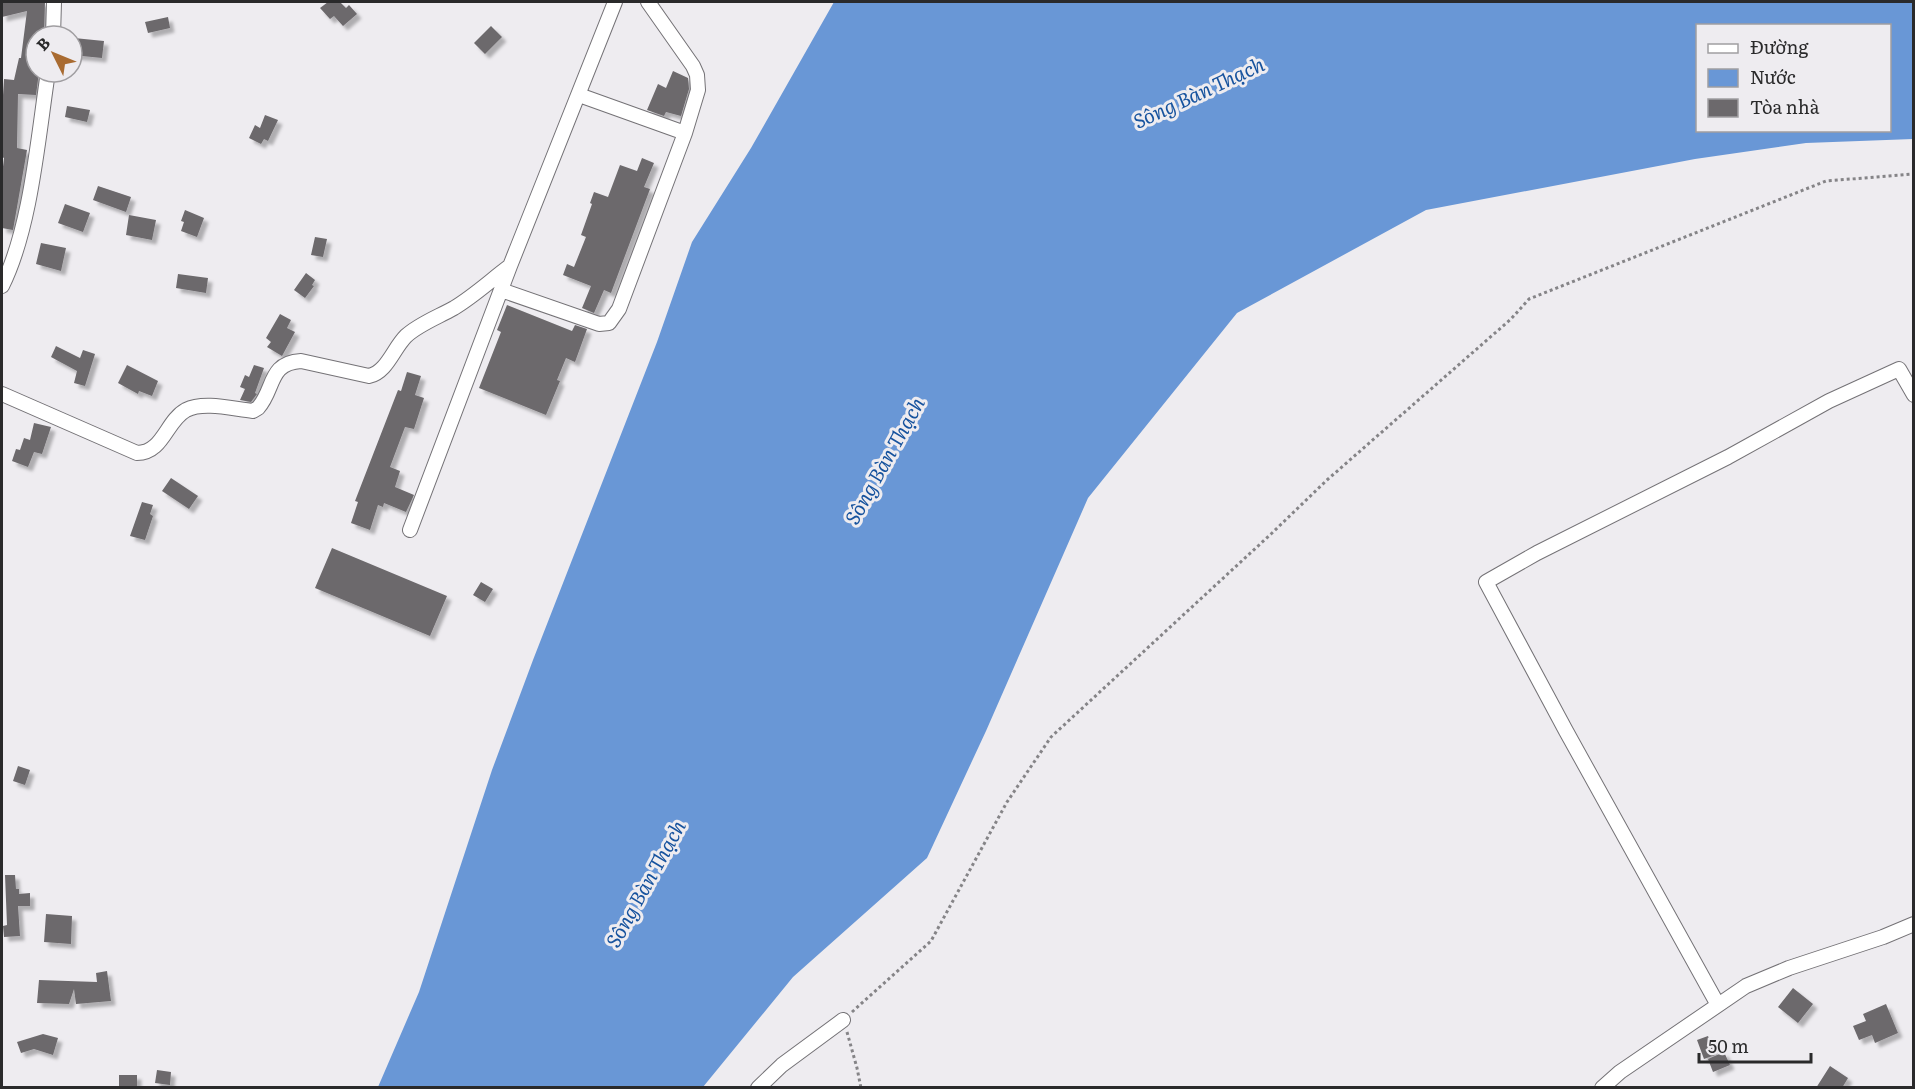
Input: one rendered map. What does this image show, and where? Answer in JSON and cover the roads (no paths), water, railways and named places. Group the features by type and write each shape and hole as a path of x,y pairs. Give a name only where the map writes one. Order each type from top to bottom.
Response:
{"street":[{"path":"53,24 54,2"},
{"path":"410,530 510,266 615,2"},
{"path":"501,290 599,324 609,323 620,309 685,133 698,90 697,75 648,2"},
{"path":"2,286 21,228 46,84"},
{"path":"579,95 685,133"},
{"path":"2,394 137,453 142,453 154,448 180,414 187,410 204,406 253,411 258,408 278,371 283,365 291,362 301,361 369,376 376,375 412,331 456,307 510,266"},
{"path":"1718,1005 1486,582 1537,553 1728,457 1829,401 1899,369 1914,395"},
{"path":"1602,1088 1620,1072 1746,986 1789,968 1883,937 1914,924"},
{"path":"758,1088 782,1065 843,1020"}],"water":[{"name":"Sông Bàn Thạch","path":"834,2 1913,2 1913,139 1806,143 1695,159 1426,210 1237,313 1088,498 986,731 927,858 793,977 703,1087 378,1087 419,992 492,770 657,342 692,242 751,148"}]}
